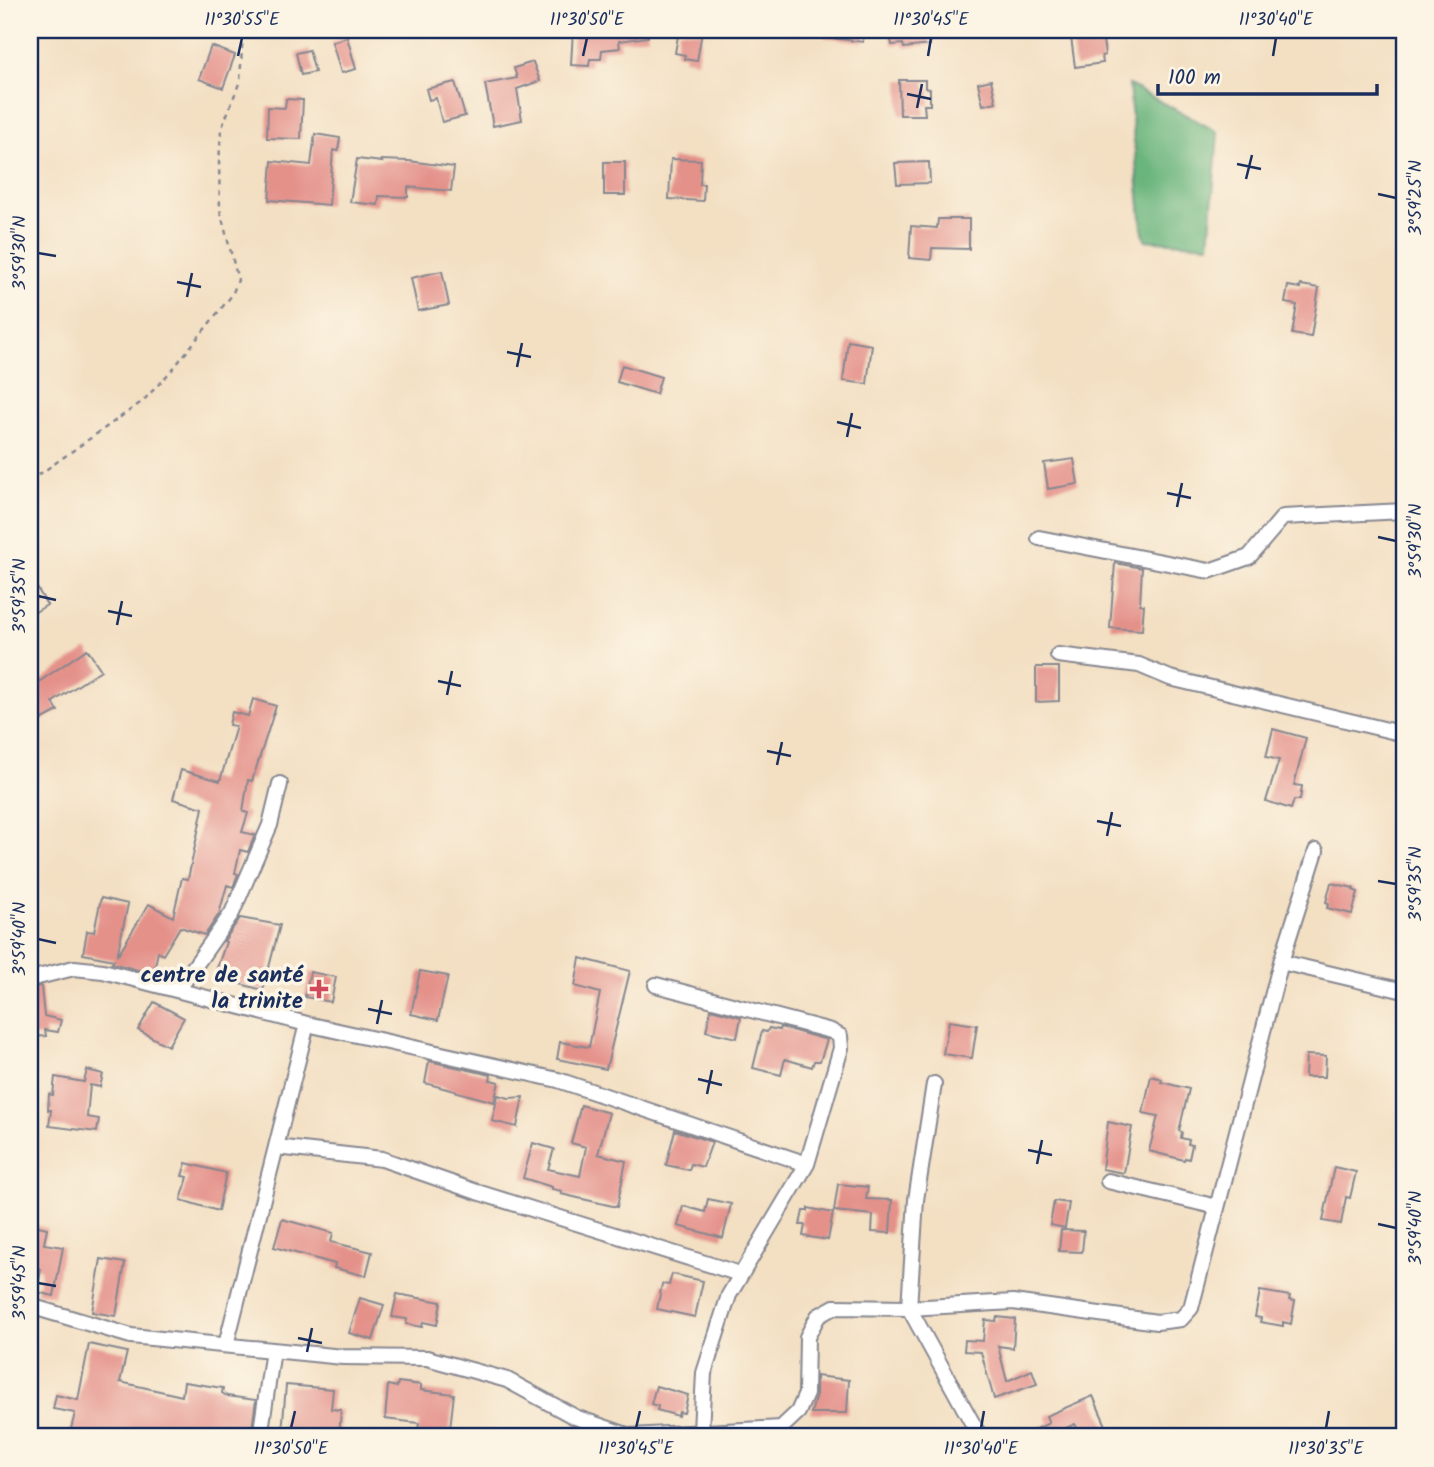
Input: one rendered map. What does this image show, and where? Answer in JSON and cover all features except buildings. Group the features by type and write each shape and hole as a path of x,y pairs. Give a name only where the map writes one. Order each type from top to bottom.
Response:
{"street":[{"path":"1039,538 1209,571 1250,557 1283,517 1404,511"},
{"path":"1058,655 1139,665 1170,677 1404,734"},
{"path":"178,990 232,913 270,825 280,784"},
{"path":"30,1306 131,1336 343,1357 427,1358 507,1380 575,1417 630,1436 781,1428 798,1412 806,1394 807,1337 818,1315 834,1307 909,1308 1013,1302 1157,1322 1181,1319 1191,1308 1281,962 1316,850"},
{"path":"1281,962 1404,991"},
{"path":"30,979 74,968 103,971 307,1024 558,1080 807,1164"},
{"path":"656,985 831,1031 840,1036 841,1048 807,1164 729,1295 704,1374 701,1431"},
{"path":"226,1345 307,1024"},
{"path":"934,1084 916,1200 909,1308 980,1437"},
{"path":"276,1147 382,1159 477,1192 740,1274"},
{"path":"1108,1181 1217,1207"},
{"path":"260,1437 273,1350"}],"path":[{"path":"30,481 143,401 172,370 232,295 238,280 220,209 219,164 221,130 240,81 243,30"}],"green space":[{"path":"1129,85 1218,132 1209,245 1145,240"}],"place":[{"name":"centre de santé la trinite","path":"319,989"}]}
